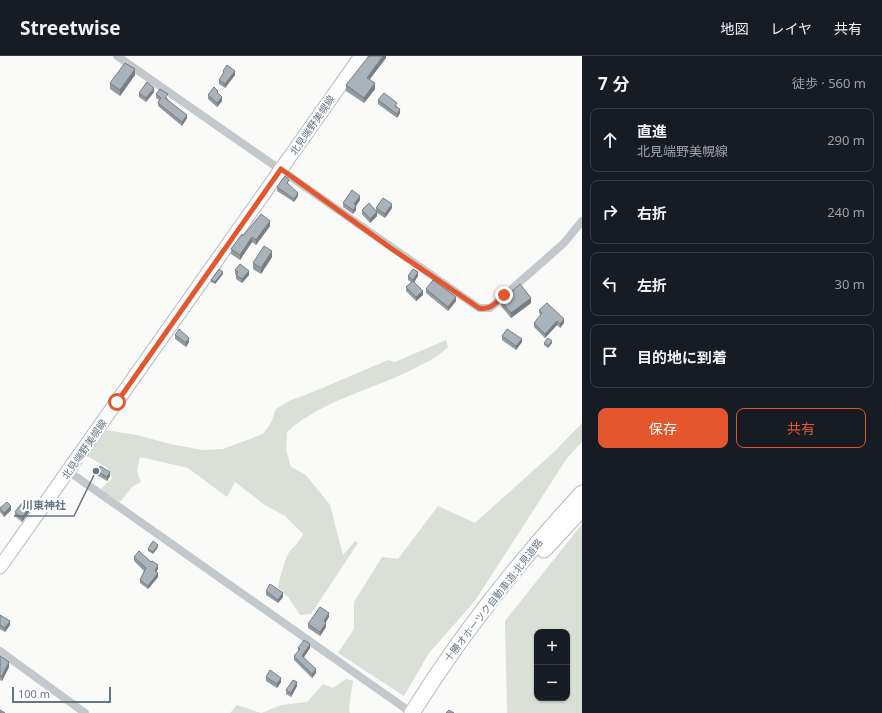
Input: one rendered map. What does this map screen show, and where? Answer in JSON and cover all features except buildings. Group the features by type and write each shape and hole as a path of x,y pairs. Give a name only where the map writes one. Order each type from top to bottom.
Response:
{"highway":[{"name":"十勝オホーツク自動車道;北見道路","path":"411,712 493,610 537,551 564,520 582,493"},
{"name":"十勝オホーツク自動車道;北見道路","path":"564,520 582,509"}],"main road":[{"name":"北見端野美幌線","path":"0,568 360,56"}],"street":[{"path":"117,56 281,169 392,249 479,308 483,309 496,303 564,244 582,221"},
{"path":"68,471 411,712"},
{"path":"0,651 85,713"}],"shaded area":[{"path":"446,340 448,347 430,360 401,375 316,411 287,432 286,450 291,467 306,475 330,505 343,555 355,541 358,543 311,614 300,615 288,597 278,588 288,554 303,534 285,516 265,505 235,482 227,497 188,468 140,457 137,471 141,482 132,487 120,502 100,490 112,478 108,468 87,456 106,430 137,435 170,444 202,450 223,449 263,434 271,423 276,409 291,400 388,360 395,362"},
{"path":"582,423 582,442 567,458 475,601 429,653 404,696 338,653 354,629 354,602 382,557 398,559 438,506 475,523 555,451"},
{"path":"582,524 582,713 507,713 505,621"},
{"path":"346,679 353,681 349,707 350,713 261,713 282,705 307,702 323,684 333,688"},
{"path":"237,705 261,713 230,713"}],"place":[{"name":"川東神社","path":"96,471"}],"route":[{"path":"117,402 281,169 392,249 479,308 490,308 504,295"}]}
